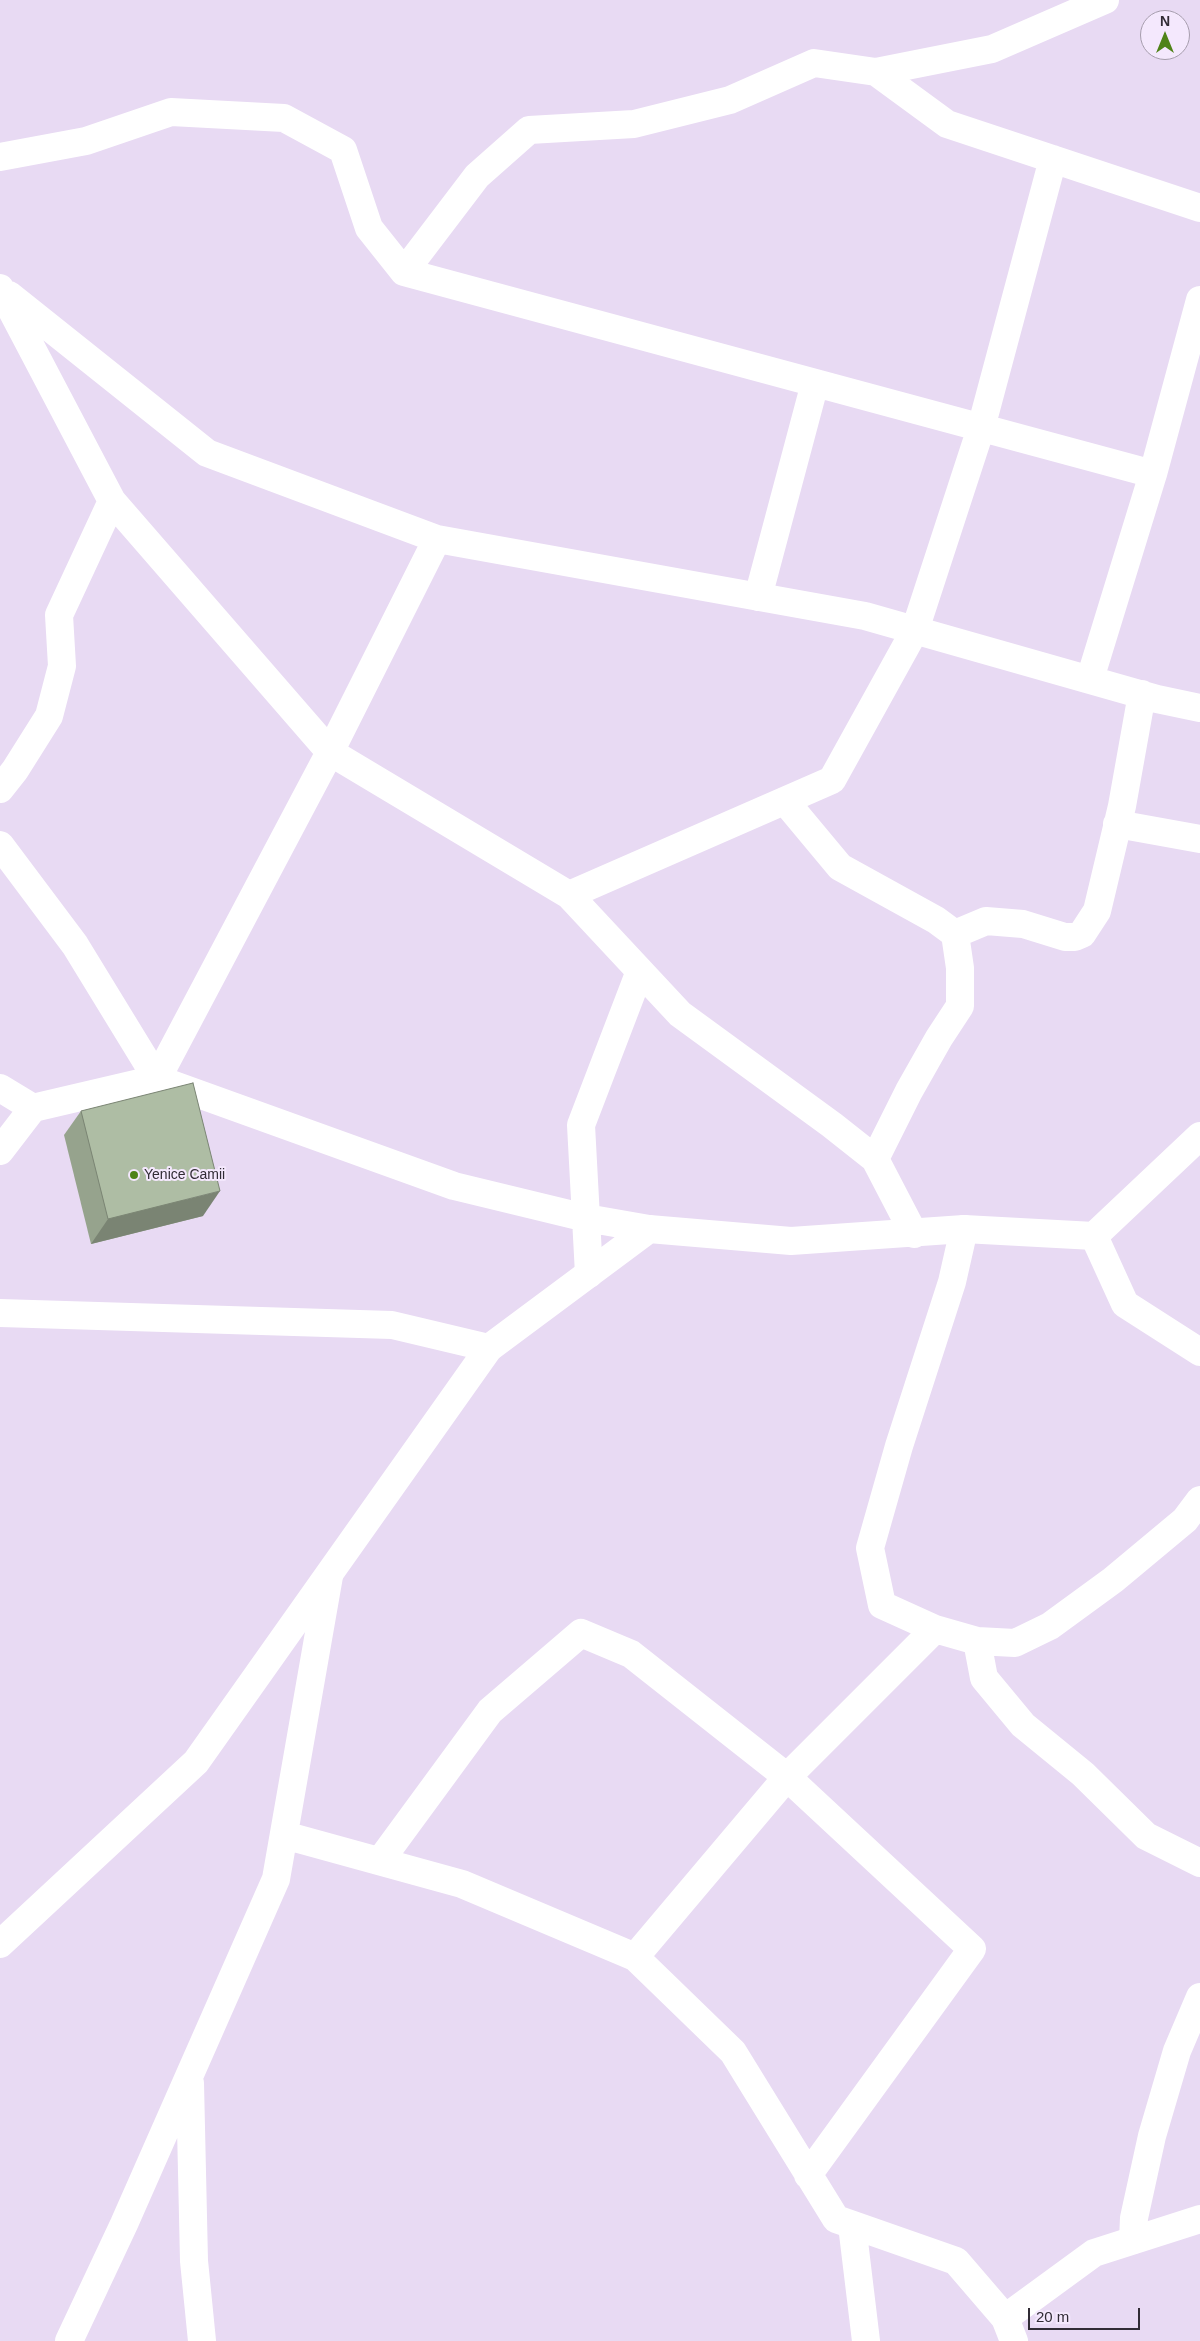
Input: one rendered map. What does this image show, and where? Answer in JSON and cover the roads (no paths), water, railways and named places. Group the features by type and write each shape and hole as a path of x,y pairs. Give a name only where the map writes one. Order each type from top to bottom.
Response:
{"street":[{"path":"404,272 477,176 529,130 634,124 730,100 814,63 876,72 992,48 1105,0"},
{"path":"876,72 947,124 1200,208"},
{"path":"0,157 86,141 171,112 284,118 343,150 369,228 404,272 1152,474"},
{"path":"569,895 832,780 915,630 981,428 1053,159"},
{"path":"0,288 112,501 330,752 569,895 680,1014 832,1125 875,1159 914,1234"},
{"path":"0,288 207,452 437,539 865,616 1142,694 1200,708"},
{"path":"1090,679 1152,474 1200,300"},
{"path":"758,597 815,383"},
{"path":"0,789 15,770 49,716 62,666 59,615 112,501"},
{"path":"157,1079 330,752 437,539"},
{"path":"956,934 986,921 1023,924 1065,937 1075,937 1082,934 1097,911 1117,824 1142,694"},
{"path":"785,801 840,867 936,920 956,934 960,968 960,1006 938,1038 908,1091 875,1159"},
{"path":"1117,824 1200,839"},
{"path":"0,844 74,944 157,1079"},
{"path":"589,1274 581,1125 640,971"},
{"path":"0,1151 33,1108 157,1079 454,1186 586,1218 649,1229 791,1241 914,1234 964,1229 1094,1236 1200,1136"},
{"path":"0,1088 33,1108"},
{"path":"0,1944 196,1762 489,1348 649,1229"},
{"path":"964,1229 952,1282 899,1446 870,1548 882,1605 935,1629 977,1641 1014,1643 1050,1626 1113,1580 1185,1520 1200,1500"},
{"path":"1094,1236 1125,1304 1200,1352"},
{"path":"0,1313 392,1325 489,1348"},
{"path":"69,2341 190,2075 276,1879 329,1576"},
{"path":"635,1957 787,1777 935,1629"},
{"path":"380,1861 490,1711 581,1633 631,1654 787,1777 972,1949 808,2174"},
{"path":"977,1641 984,1678 1023,1725 1083,1774 1146,1836 1200,1863"},
{"path":"284,1835 462,1884 635,1957 733,2052 836,2220 956,2261 1010,2330 1094,2253 1200,2219"},
{"path":"1133,2240 1134,2218 1152,2136 1177,2051 1200,1997"},
{"path":"190,2075 194,2261 202,2341"},
{"path":"852,2225 866,2341"}],"place":[{"name":"Yenice Camii","path":"134,1175"}]}
